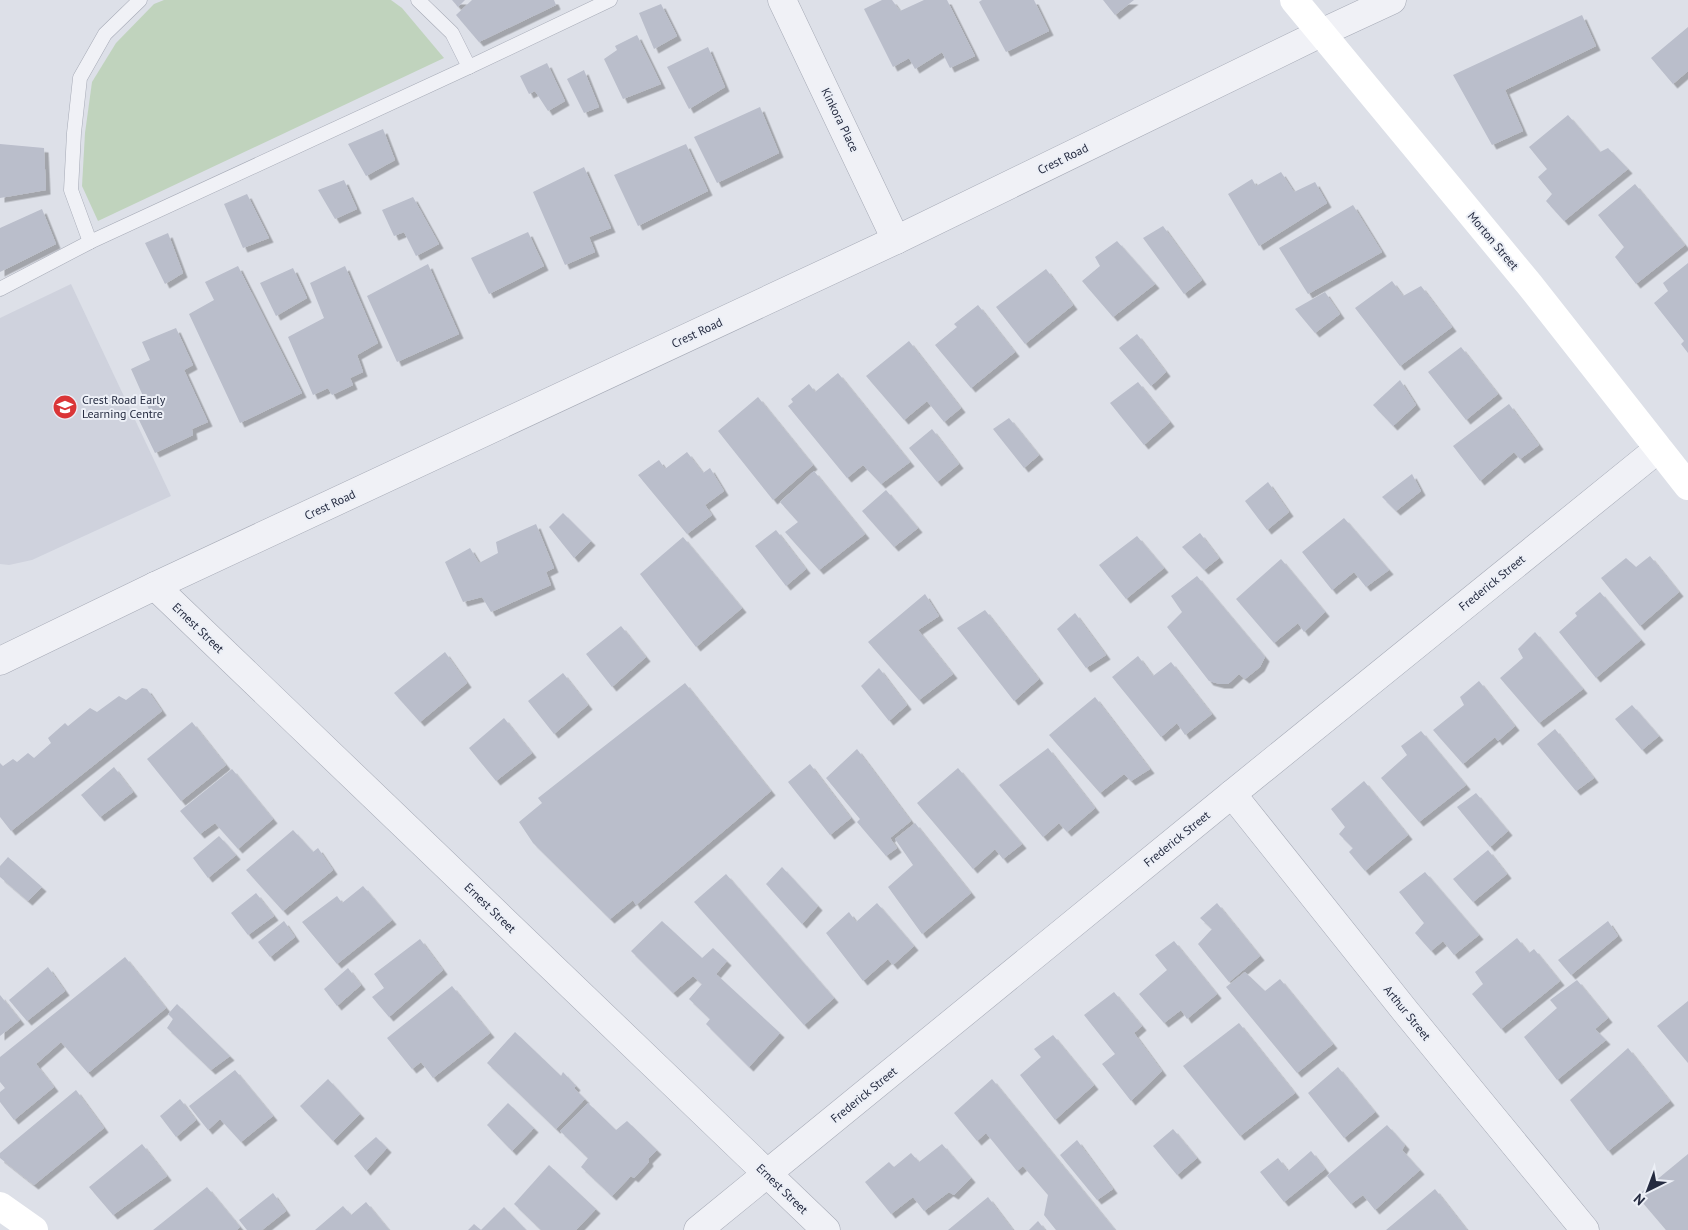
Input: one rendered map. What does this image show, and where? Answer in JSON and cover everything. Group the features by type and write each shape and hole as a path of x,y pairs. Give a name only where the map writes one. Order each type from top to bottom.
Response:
{"street":[{"name":"Kinkora Place","path":"782,0 896,240"},
{"name":"Morton Street","path":"1294,0 1529,284 1688,486"},
{"name":"Crest Road","path":"0,661 155,586 896,240 1320,33 1392,0"},
{"name":"Frederick Street","path":"698,1230 1658,449"},
{"name":"Ernest Street","path":"155,586 826,1230"},
{"name":"Arthur Street","path":"1232,794 1406,1012 1585,1230"},
{"path":"0,1206 34,1230"}],"lane":[{"path":"90,242 71,190 74,133 80,78 105,34 140,0"},
{"path":"418,0 452,33 469,67"},
{"path":"0,289 90,242 610,0"}],"shaded area":[{"name":"Crest Road Early Learning Centre","path":"71,284 171,496 32,560 9,565 0,564 0,318"}],"green space":[{"path":"164,0 391,0 402,8 444,58 98,221 82,186 85,133 92,82 116,43 154,4"}],"building":[{"path":"452,0 465,0 458,7"},
{"path":"472,0 554,0 556,5 479,42 456,15"},
{"path":"882,0 892,0 900,11 924,0 947,0 975,56 950,68 942,52 915,69 909,58 893,67 864,9"},
{"path":"982,0 1034,0 1049,31 1006,52 979,2"},
{"path":"1103,0 1134,0 1115,15"},
{"path":"661,4 677,36 654,49 639,13"},
{"path":"1582,15 1596,46 1505,90 1523,131 1492,145 1453,75"},
{"path":"1688,27 1688,71 1673,84 1651,58"},
{"path":"637,35 661,84 623,99 604,59 617,50 615,46"},
{"path":"708,47 725,87 689,109 667,67"},
{"path":"547,63 565,101 548,111 535,91 529,94 520,76"},
{"path":"584,70 599,107 584,113 567,79"},
{"path":"760,107 779,153 717,183 694,137"},
{"path":"1568,115 1600,152 1608,148 1628,169 1564,221 1546,201 1552,194 1538,177 1547,169 1529,147"},
{"path":"383,129 395,160 366,176 348,144"},
{"path":"0,144 44,148 46,190 0,198"},
{"path":"686,144 708,191 638,226 614,175"},
{"path":"584,167 611,228 589,237 595,252 565,265 533,192"},
{"path":"1281,172 1294,192 1315,182 1327,203 1259,246 1228,194 1252,179 1256,186"},
{"path":"344,180 357,209 335,219 318,190"},
{"path":"1635,184 1685,245 1636,284 1615,257 1624,247 1598,215"},
{"path":"247,194 269,238 243,248 224,204"},
{"path":"413,197 439,244 416,256 404,232 394,236 382,210"},
{"path":"1353,205 1382,252 1308,294 1279,248"},
{"path":"42,209 56,244 0,272 0,228"},
{"path":"1163,226 1202,280 1184,294 1143,238"},
{"path":"528,232 544,266 489,294 471,258"},
{"path":"168,233 183,273 165,284 145,243"},
{"path":"1117,241 1155,284 1113,317 1082,281 1100,266 1095,257"},
{"path":"1688,263 1688,353 1681,344 1684,341 1654,303 1668,291 1663,283"},
{"path":"428,264 459,334 397,362 367,296"},
{"path":"238,266 302,393 240,423 189,314 214,300 205,282"},
{"path":"345,266 378,343 357,355 363,372 350,378 353,385 332,395 328,388 313,395 288,337 324,318 310,283"},
{"path":"293,268 307,298 276,316 260,283"},
{"path":"1046,269 1073,305 1025,344 996,307"},
{"path":"1392,281 1403,296 1421,286 1452,327 1400,366 1355,308"},
{"path":"1325,292 1340,314 1315,333 1295,309"},
{"path":"978,305 1015,352 971,388 935,345 957,327 954,324"},
{"path":"176,328 193,365 184,370 208,422 192,429 193,435 155,453 139,420 151,414 131,369 150,360 142,342"},
{"path":"1137,334 1166,372 1151,386 1119,348"},
{"path":"909,341 961,408 944,422 927,401 904,420 866,376"},
{"path":"1461,347 1498,394 1466,420 1428,372"},
{"path":"838,373 910,462 881,484 863,465 847,478 788,406 793,402 791,399 809,384 815,392"},
{"path":"1400,380 1416,405 1393,426 1373,405"},
{"path":"1138,382 1170,422 1144,445 1110,403"},
{"path":"758,397 813,465 773,500 718,431"},
{"path":"1509,404 1539,445 1520,459 1514,452 1480,481 1453,446"},
{"path":"1009,418 1039,455 1024,468 993,429"},
{"path":"932,429 959,464 937,482 909,448"},
{"path":"687,452 703,473 710,468 724,491 705,505 712,515 687,534 638,475 659,460 665,469"},
{"path":"814,471 865,534 819,570 785,532 798,522 780,502"},
{"path":"1412,474 1421,491 1396,511 1382,497"},
{"path":"1268,482 1289,512 1267,530 1245,501"},
{"path":"886,490 918,528 894,547 862,511"},
{"path":"563,513 591,541 574,558 549,527"},
{"path":"1344,518 1389,570 1366,587 1354,572 1332,590 1302,552"},
{"path":"536,524 554,568 546,572 551,585 491,612 482,597 463,602 445,562 470,548 479,563 498,553 496,542"},
{"path":"776,530 806,569 786,586 755,546"},
{"path":"1200,533 1219,558 1204,570 1182,547"},
{"path":"1137,536 1164,568 1126,599 1099,565"},
{"path":"683,537 742,608 696,647 640,574"},
{"path":"1650,556 1679,592 1640,626 1601,578 1626,558 1636,567"},
{"path":"1281,559 1325,612 1304,632 1298,623 1274,643 1236,599"},
{"path":"1197,576 1265,657 1260,667 1245,679 1239,674 1228,684 1209,681 1167,627 1182,612 1171,596"},
{"path":"1600,592 1641,640 1596,678 1559,632 1577,616 1575,613"},
{"path":"925,594 939,616 918,630 953,674 919,700 868,642"},
{"path":"985,610 1039,679 1014,701 957,628"},
{"path":"1075,613 1106,655 1086,668 1057,629"},
{"path":"621,626 646,657 612,687 586,654"},
{"path":"1535,632 1583,689 1539,723 1500,678 1523,658 1518,649"},
{"path":"445,652 467,683 420,722 394,693"},
{"path":"1138,656 1153,676 1171,662 1212,714 1185,735 1177,723 1161,737 1112,677"},
{"path":"879,668 907,705 889,721 861,686"},
{"path":"563,673 588,705 554,734 528,701"},
{"path":"1479,681 1515,726 1498,741 1495,737 1463,764 1433,730 1464,705 1460,697"},
{"path":"685,683 771,791 636,905 633,900 610,919 533,843 519,822 542,803 538,798"},
{"path":"142,688 147,689 162,711 11,831 0,817 0,763 3,766 13,759 17,762 28,753 34,758 51,743 48,738 65,723 68,726 90,708 97,712 119,696 126,700"},
{"path":"1095,697 1150,769 1131,781 1124,774 1100,793 1049,735"},
{"path":"1632,705 1659,736 1642,750 1615,719"},
{"path":"504,718 532,753 496,781 469,748"},
{"path":"192,722 226,765 181,801 147,759"},
{"path":"1555,729 1594,778 1576,791 1537,744"},
{"path":"1421,731 1466,785 1419,822 1381,778 1407,755 1401,746"},
{"path":"1048,748 1095,808 1067,832 1059,823 1043,837 999,785"},
{"path":"857,749 911,821 890,838 897,848 886,856 857,822 860,819 826,778"},
{"path":"810,764 851,818 830,835 788,782"},
{"path":"114,767 133,792 100,817 81,795"},
{"path":"958,768 1022,844 1003,859 995,849 973,869 917,803"},
{"path":"232,769 273,819 238,849 215,823 200,834 180,811"},
{"path":"1364,781 1408,835 1365,871 1349,852 1353,848 1339,834 1345,827 1331,809"},
{"path":"1476,793 1508,831 1490,847 1457,807"},
{"path":"915,823 971,893 922,934 888,887 913,865 895,839"},
{"path":"293,830 313,852 318,848 333,870 283,911 246,870"},
{"path":"219,836 236,855 208,878 193,858"},
{"path":"1488,850 1507,874 1473,902 1453,879"},
{"path":"8,857 42,887 28,901 0,877 0,866"},
{"path":"782,867 818,906 802,924 766,884"},
{"path":"1425,872 1479,935 1454,955 1443,941 1431,951 1415,933 1424,923 1399,892"},
{"path":"726,874 834,998 804,1025 694,902"},
{"path":"363,886 392,920 337,964 302,922 337,896 342,903"},
{"path":"256,893 274,916 248,935 231,913"},
{"path":"877,903 914,946 893,965 888,959 863,981 826,933 849,912 856,922"},
{"path":"1217,903 1260,956 1229,982 1198,944 1212,929 1200,918"},
{"path":"284,921 295,937 270,957 258,942"},
{"path":"662,921 702,958 713,948 727,961 716,974 780,1033 749,1067 706,1024 710,1019 689,999 702,984 693,976 673,993 631,951"},
{"path":"1608,921 1618,936 1571,975 1558,960"},
{"path":"1517,938 1529,953 1534,949 1560,981 1501,1029 1472,994 1483,984 1475,972"},
{"path":"420,939 443,970 389,1017 372,997 384,988 374,974"},
{"path":"1174,941 1217,994 1187,1019 1181,1010 1164,1023 1139,994 1167,970 1155,955"},
{"path":"125,957 166,1008 88,1073 61,1042 36,1064 54,1087 14,1120 0,1102 0,1092 5,1088 0,1082 0,1057"},
{"path":"48,967 65,991 27,1021 9,1000"},
{"path":"348,968 361,985 337,1006 324,989"},
{"path":"1245,972 1265,991 1280,979 1333,1044 1297,1073 1226,987"},
{"path":"1577,980 1608,1018 1595,1029 1606,1040 1557,1080 1524,1037 1557,1008 1550,1000"},
{"path":"452,986 490,1033 433,1078 421,1062 412,1069 387,1038"},
{"path":"1114,992 1142,1026 1134,1033 1162,1071 1131,1101 1102,1064 1115,1054 1084,1015"},
{"path":"0,995 20,1020 0,1036"},
{"path":"1688,1001 1688,1063 1657,1026"},
{"path":"177,1004 230,1056 211,1070 167,1028 173,1019 168,1014"},
{"path":"1239,1023 1295,1093 1240,1136 1183,1066"},
{"path":"515,1032 561,1076 563,1072 576,1086 574,1088 585,1099 556,1129 487,1063"},
{"path":"1053,1035 1094,1085 1055,1120 1020,1075 1041,1057 1034,1049"},
{"path":"1628,1048 1670,1101 1608,1151 1570,1100"},
{"path":"1338,1067 1375,1112 1344,1138 1308,1093"},
{"path":"235,1070 273,1116 241,1142 220,1119 208,1130 189,1106"},
{"path":"328,1079 360,1114 333,1141 300,1106"},
{"path":"992,1079 1115,1230 1056,1230 1044,1215 1048,1195 1023,1166 1017,1171 986,1133 977,1141 954,1113"},
{"path":"76,1090 104,1128 34,1185 0,1158 0,1153"},
{"path":"180,1099 196,1120 176,1137 160,1116"},
{"path":"508,1103 534,1128 512,1151 487,1125"},
{"path":"588,1103 616,1130 627,1121 657,1150 634,1178 631,1176 612,1196 581,1167 588,1158 560,1131"},
{"path":"1387,1125 1405,1145 1402,1150 1420,1170 1375,1210 1363,1195 1351,1204 1327,1176"},
{"path":"1173,1129 1197,1158 1177,1175 1153,1146"},
{"path":"376,1137 387,1148 366,1171 354,1156"},
{"path":"1077,1140 1113,1189 1097,1200 1060,1155"},
{"path":"142,1144 167,1176 113,1215 89,1187"},
{"path":"942,1144 971,1178 954,1195 949,1192 924,1211 913,1197 891,1214 865,1182 889,1162 894,1167 911,1153 919,1162"},
{"path":"1311,1151 1325,1169 1284,1202 1260,1172 1278,1158 1288,1171"},
{"path":"1688,1154 1688,1230 1666,1230 1637,1196"},
{"path":"549,1165 596,1209 576,1230 541,1230 514,1204"},
{"path":"207,1187 240,1227 237,1230 153,1230"},
{"path":"1435,1189 1467,1230 1386,1230"},
{"path":"273,1193 286,1211 262,1230 247,1230 239,1220"},
{"path":"988,1197 1013,1230 948,1230"},
{"path":"366,1202 389,1230 315,1230 343,1206 351,1215"},
{"path":"504,1207 526,1230 481,1230"},
{"path":"1038,1221 1045,1230 1029,1230"},
{"path":"474,1224 481,1230 468,1230"}],"place":[{"name":"Crest Road Early Learning Centre","path":"65,407"}]}
